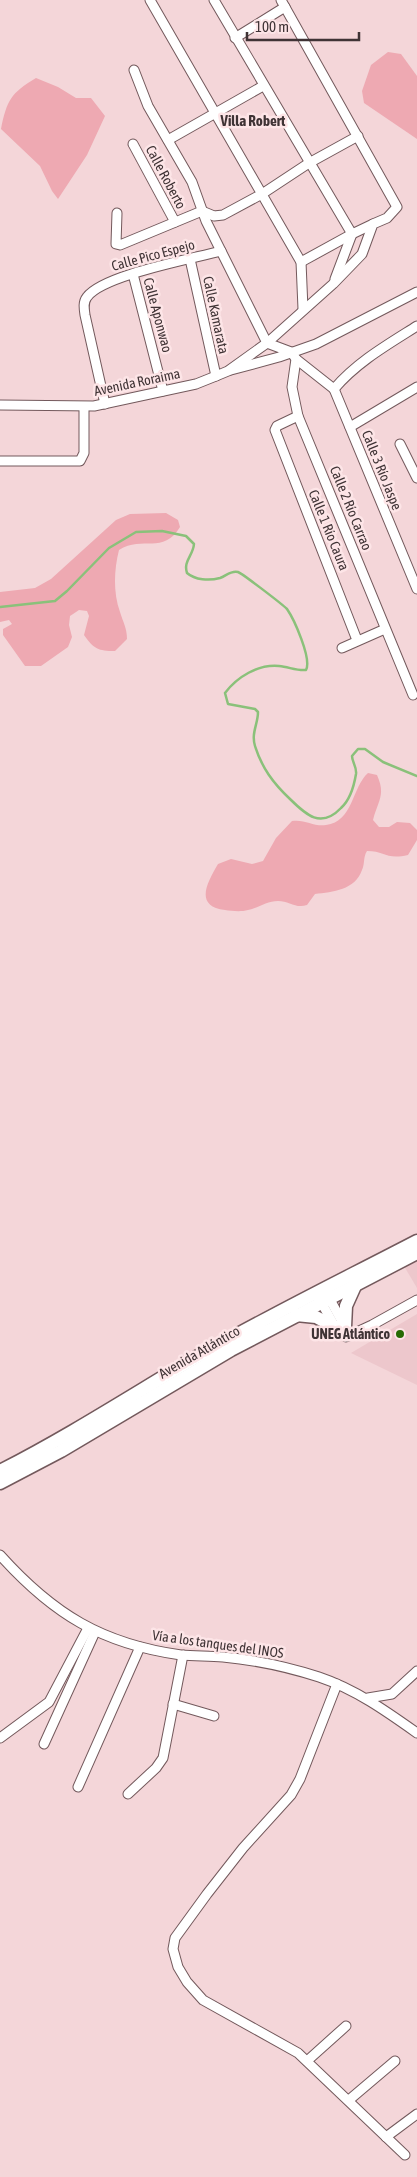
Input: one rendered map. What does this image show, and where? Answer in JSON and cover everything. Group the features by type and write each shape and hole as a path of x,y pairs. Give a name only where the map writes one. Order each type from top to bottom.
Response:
{"main road":[{"name":"Avenida Atlántico","path":"0,1471 105,1414 225,1341 323,1295 417,1241"},
{"name":"Avenida Atlántico","path":"0,1483 61,1451 232,1350 296,1315 323,1295 356,1286 417,1253"},
{"path":"296,1315 316,1316 341,1329 346,1306 356,1286"}],"street":[{"path":"150,0 301,262 304,309"},
{"path":"214,0 352,234"},
{"path":"236,38 283,4 397,207 387,218 352,234 301,262"},
{"path":"134,70 142,93 192,182 202,211 267,343 294,355 334,390 346,375 365,359 417,326"},
{"path":"168,140 263,86"},
{"path":"117,213 118,245 202,211 214,216 222,215 262,194 309,163 358,136"},
{"name":"Calle Roberto","path":"133,144 174,222"},
{"name":"Avenida Roraima","path":"0,405 84,407 196,384 216,376 267,343 333,284 362,254 373,224"},
{"path":"333,284 352,234"},
{"name":"Calle Pico Espejo","path":"105,404 85,315 84,302 101,284 221,251"},
{"name":"Calle Kamarata","path":"190,259 216,376"},
{"name":"Calle Aponwao","path":"133,274 164,391"},
{"path":"228,370 294,355 417,292"},
{"name":"Calle 2 Río Carrao","path":"294,355 292,387 298,416 413,695"},
{"path":"350,428 417,387"},
{"name":"Calle 3 Río Jaspe","path":"334,390 417,589"},
{"path":"0,461 76,462 83,458 84,407"},
{"name":"Calle 1 Río Caura","path":"298,416 277,426 275,430 358,640"},
{"path":"400,444 417,478"},
{"path":"342,648 385,629"},
{"path":"323,1295 346,1337 417,1300"},
{"name":"Vía a los tanques del INOS","path":"0,1555 46,1600 91,1630 140,1647 183,1655 224,1657 270,1664 337,1684 368,1698 417,1733"},
{"path":"0,1738 49,1702 91,1630"},
{"path":"44,1744 91,1630"},
{"path":"78,1787 140,1647"},
{"path":"128,1794 164,1758 183,1655"},
{"path":"368,1698 392,1694 417,1671"},
{"path":"337,1684 300,1779 291,1795 243,1848 174,1938 174,1956 192,1988 203,2000 281,2043 307,2061 404,2155"},
{"path":"173,1704 214,1716"},
{"path":"307,2061 346,2026"},
{"path":"349,2100 395,2061"},
{"path":"386,2137 417,2114"}],"shaded area":[{"path":"388,52 401,54 417,76 417,139 364,103 362,91 371,65"},
{"path":"36,78 58,87 76,98 91,98 105,116 87,155 58,199 40,166 1,129 5,111 11,98 21,88"},
{"path":"166,513 178,520 180,527 167,540 160,543 136,544 119,550 115,573 115,589 126,628 127,639 115,651 97,648 84,635 89,616 87,611 79,610 70,616 69,625 72,637 68,647 41,666 25,666 3,635 3,629 12,624 9,620 0,622 0,592 35,588 51,579 116,520 130,514"},
{"path":"368,773 377,775 380,782 381,793 373,820 379,827 389,827 397,822 410,823 417,830 417,840 408,855 390,856 367,851 362,870 354,882 343,889 315,894 307,905 303,906 274,901 245,911 236,911 215,908 209,904 206,899 207,886 218,864 231,859 252,864 263,861 276,838 292,821 326,825 342,818 358,787"},
{"path":"417,1253 417,1288 401,1261"},
{"name":"UNEG Atlántico","path":"417,1314 417,1385 351,1353"}],"waterway":[{"path":"0,607 55,601 109,548 136,532 162,531 186,536 194,544 186,565 187,573 207,580 220,578 231,572 238,572 287,609 301,639 307,657 306,670 279,666 263,667 242,677 225,693 228,704 255,709 258,712 254,733 255,746 273,781 284,793 302,810 314,817 320,819 327,818 334,814 344,805 351,792 356,771 352,756 358,749 365,749 383,762 417,776"}],"place":[{"name":"UNEG Atlántico","path":"400,1334"}],"district":[{"name":"Villa Robert","path":"253,121"}]}
